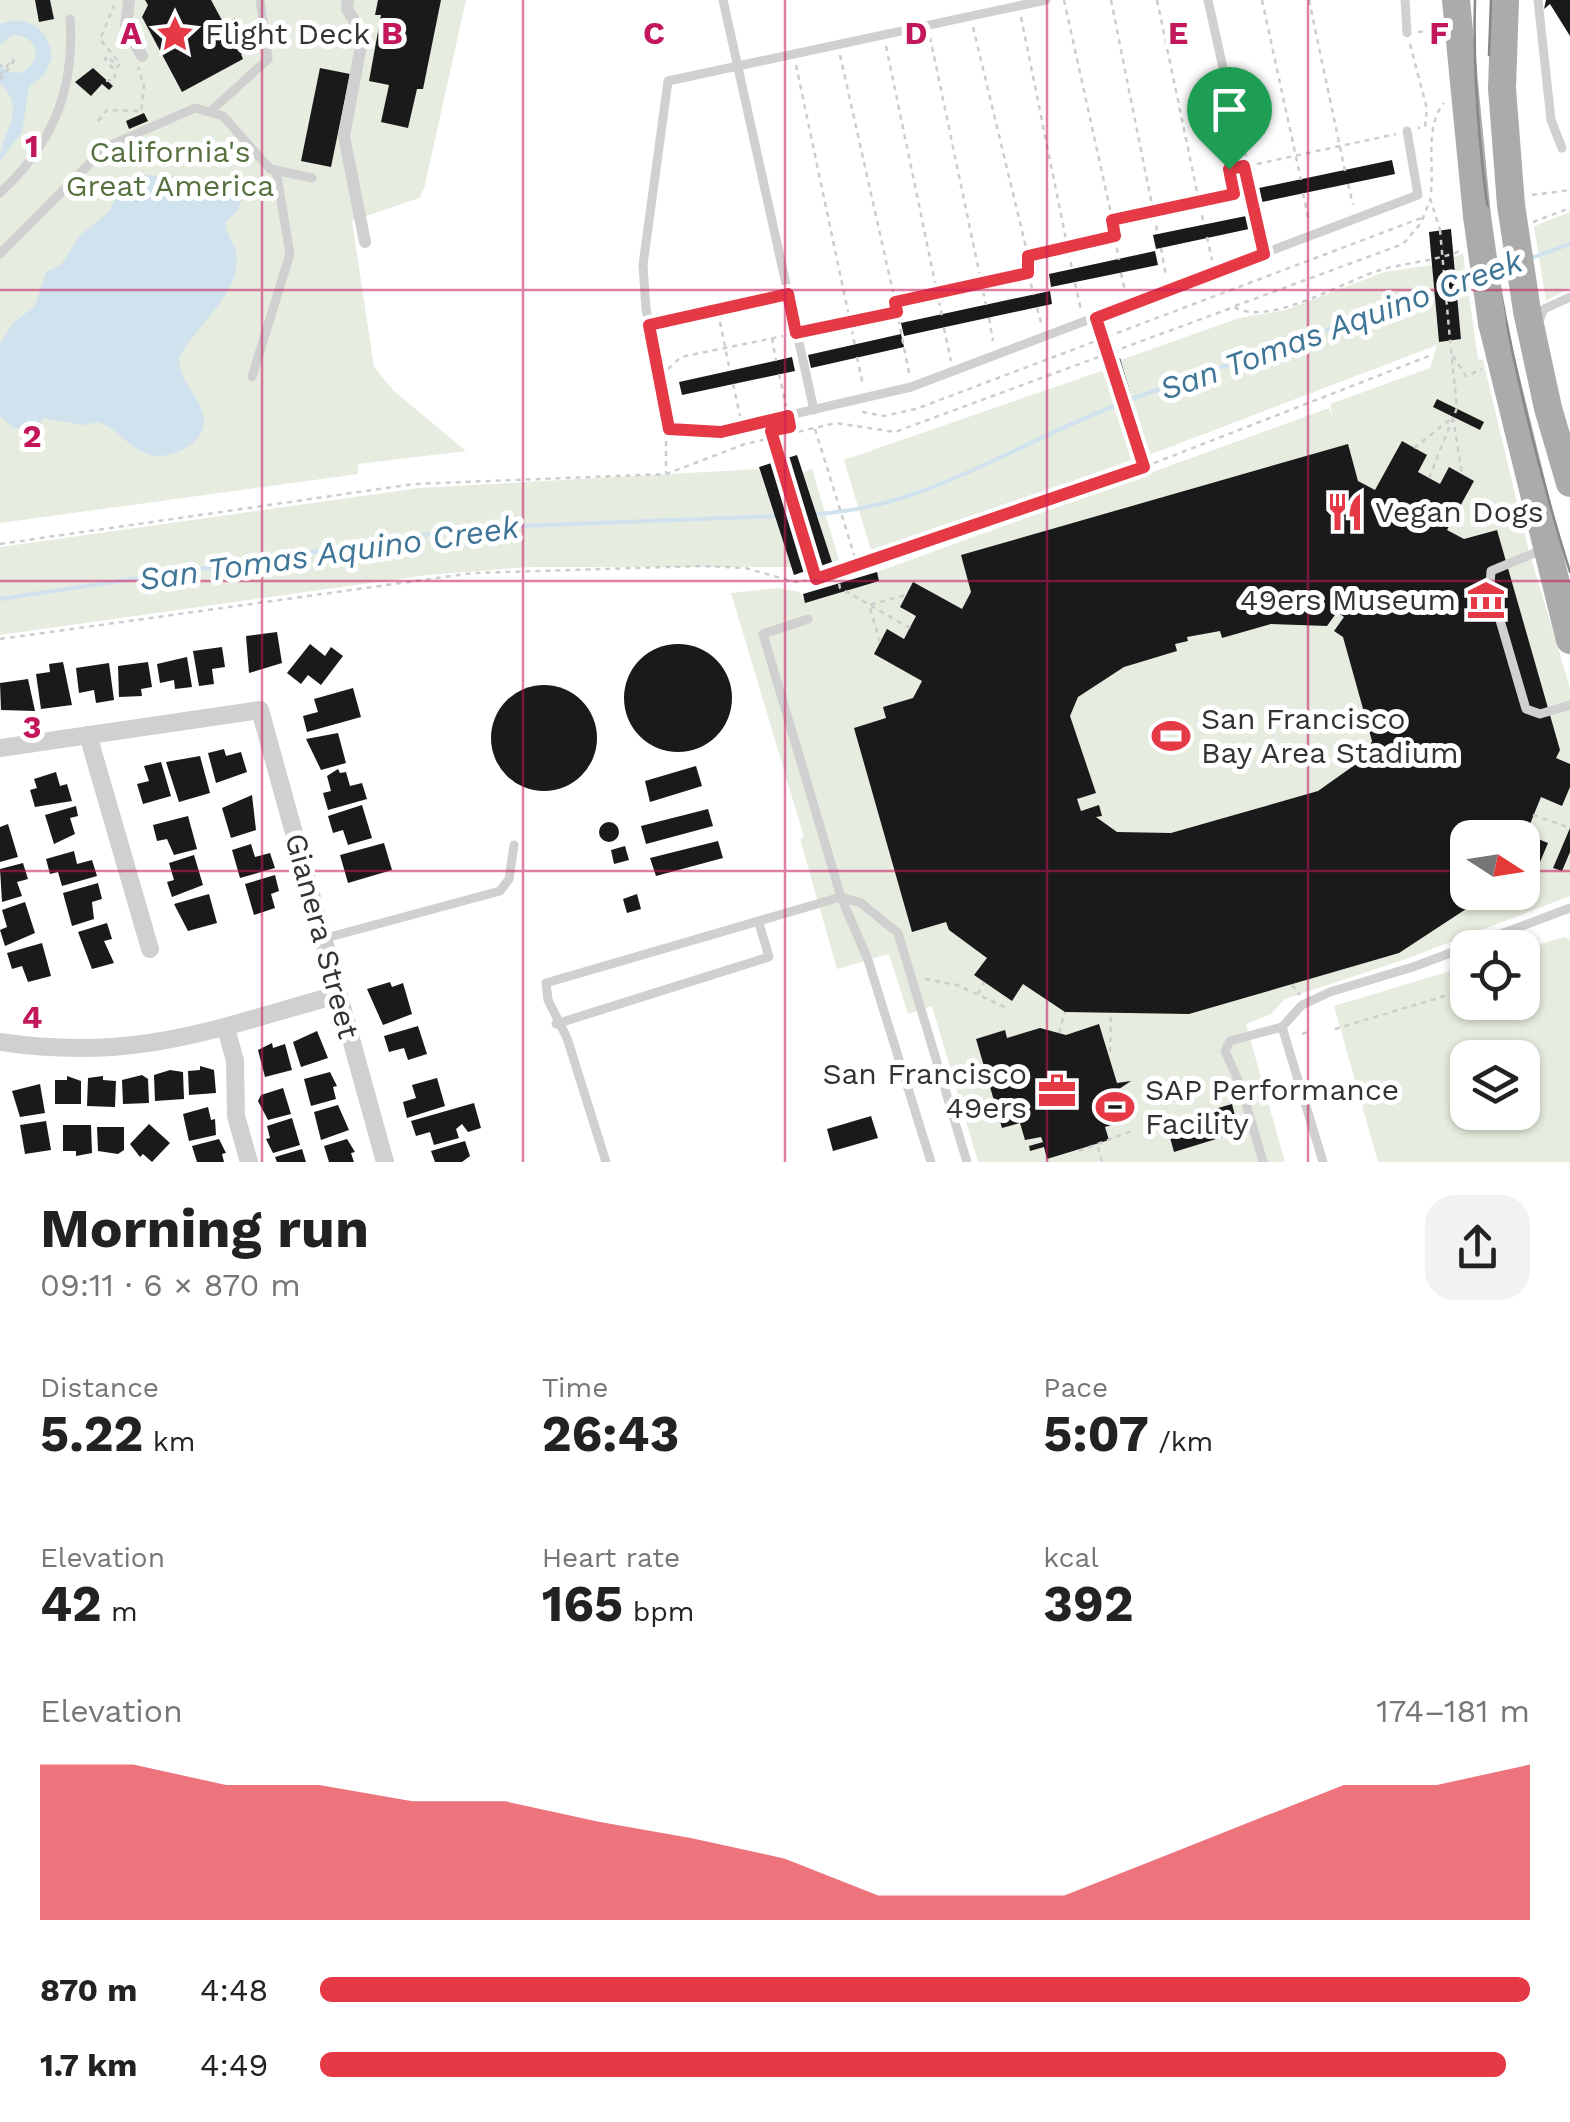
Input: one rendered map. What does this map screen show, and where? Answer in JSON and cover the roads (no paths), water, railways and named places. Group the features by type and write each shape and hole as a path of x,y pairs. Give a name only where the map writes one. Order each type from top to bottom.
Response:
{"main road":[{"path":"1456,0 1477,216 1492,323 1570,640"},
{"path":"1505,0 1502,88 1520,200 1530,325 1564,446 1570,483"}],"street":[{"path":"128,0 126,26 142,56"},
{"path":"348,0 347,8 363,36 344,136 365,242"},
{"name":"Gianera Street","path":"88,735 260,710 326,938 336,996 384,1162"},
{"path":"0,748 88,735 150,948"},
{"path":"0,1042 110,1048 171,1042 336,996"},
{"path":"226,1028 235,1061 236,1116 249,1162"}],"lane":[{"path":"212,110 268,59 260,0"},
{"path":"723,0 814,410"},
{"path":"1046,0 668,81 644,246 649,325 669,429 721,432 911,387 1418,195 1406,131"},
{"path":"1208,0 1264,254"},
{"path":"1405,0 1407,32"},
{"path":"1538,0 1551,120 1562,148"},
{"path":"0,193 34,158 60,110 70,78 70,19"},
{"path":"0,254 106,147 195,108 223,116 264,166 312,178"},
{"path":"252,376 290,254 276,170"},
{"path":"649,325 788,294"},
{"path":"1530,325 1544,309 1570,297"},
{"path":"1547,548 1498,566 1491,571 1490,586 1526,708 1540,714 1570,705"},
{"path":"808,619 763,634 841,897 868,960 932,1162"},
{"path":"326,938 500,891 509,879 514,845"},
{"path":"606,1162 567,1038 556,1024 546,983 841,897 862,902 898,933 967,1162"},
{"path":"1263,1162 1241,1087 1225,1051 1230,1041 1282,1026 1302,1005 1330,992 1413,967 1570,908"},
{"path":"556,1024 768,956 760,923"},
{"path":"1282,1026 1323,1162"}],"water":[{"path":"15,20 41,31 52,58 45,74 29,87 22,132 0,161 13,112 8,93 0,83 0,63 9,72 20,73 35,56 33,44 21,36 12,35 0,45 0,24"},
{"path":"143,175 230,180 244,190 238,210 225,223 236,254 232,282 179,359 182,375 203,415 201,433 178,452 159,456 143,452 98,422 83,425 43,418 36,429 14,428 0,416 0,344 13,323 35,306 46,272 61,265 80,235 109,212 124,181"}],"waterway":[{"name":"San Tomas Aquino Creek","path":"1531,258 1570,244"},
{"name":"San Tomas Aquino Creek","path":"1451,287 1476,278"},
{"name":"San Tomas Aquino Creek","path":"1131,399 1438,291"},
{"name":"San Tomas Aquino Creek","path":"814,514 855,509 934,487 1122,403"},
{"name":"San Tomas Aquino Creek","path":"0,599 471,528 780,516"}],"tram line":[{"path":"1475,0 1480,142 1500,289 1532,435 1570,572"},
{"path":"1489,55 1491,0"}],"place":[{"name":"Flight Deck","path":"175,34"},
{"name":"Vegan Dogs","path":"1345,512"},
{"name":"49ers Museum","path":"1486,600"},
{"name":"San Francisco Bay Area Stadium","path":"1171,736"},
{"name":"San Francisco 49ers","path":"1057,1091"},
{"name":"SAP Performance Facility","path":"1115,1107"}],"park label":[{"name":"California's Great America","path":"170,169"}]}
